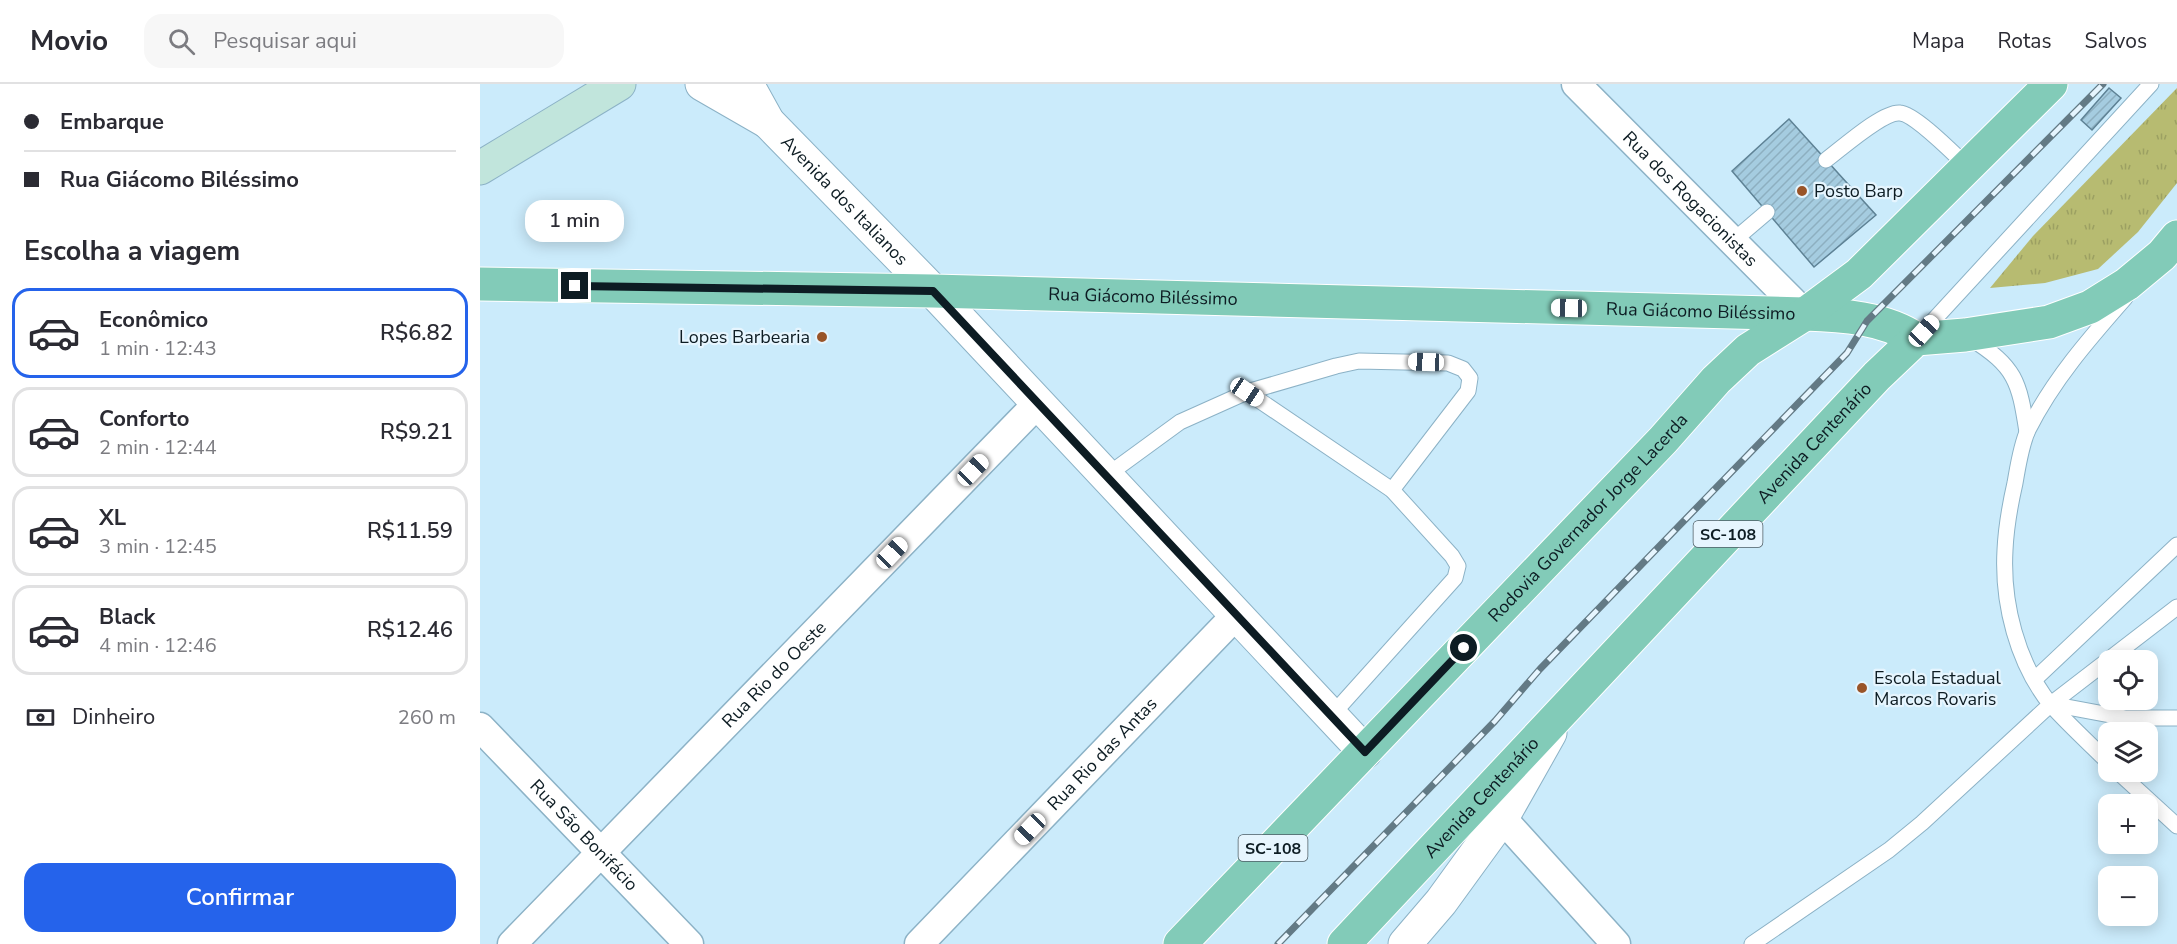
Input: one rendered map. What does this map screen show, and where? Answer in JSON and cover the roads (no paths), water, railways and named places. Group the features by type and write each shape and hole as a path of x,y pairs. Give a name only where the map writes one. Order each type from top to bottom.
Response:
{"main road":[{"path":"480,168 619,84"},
{"path":"1805,314 1859,274 2051,84"},
{"path":"1916,339 1965,335 2049,322 2090,307 2127,284 2170,246"},
{"name":"Rua Giácomo Biléssimo","path":"480,284 933,291 1805,314 1852,318 1898,328 1916,339"},
{"name":"Rodovia Governador Jorge Lacerda","path":"1180,944 1663,440 1716,380 1748,350 1805,314"},
{"path":"1663,440 1726,395 1786,347 1852,318"},
{"name":"Avenida Centenário","path":"1344,944 1861,393 1916,339"}],"street":[{"name":"Avenida dos Italianos","path":"702,84 768,122"},
{"name":"Avenida dos Italianos","path":"747,84 768,122 933,291 1365,752"},
{"name":"Rua dos Rogacionistas","path":"1576,84 1805,314"},
{"name":"Rua Rio do Oeste","path":"512,944 1038,403"},
{"name":"Rua Rio das Antas","path":"919,944 1236,615"},
{"path":"1405,944 1441,902 1502,818 1563,709"},
{"name":"Rua São Bonifácio","path":"480,727 690,944"},
{"path":"1502,818 1616,944"}],"lane":[{"path":"1916,339 2151,84"},
{"path":"1826,160 1884,117 1898,112 1910,116 1968,167"},
{"path":"1733,241 1767,212"},
{"path":"2098,752 2051,704 2026,662 2014,631 2006,591 2005,551 2009,511 2027,432 2049,393 2076,354 2170,246"},
{"path":"1965,335 1991,351 2009,369 2021,394 2027,432"},
{"path":"1106,476 1180,422 1247,392 1359,361 1448,363 1463,369 1470,378 1468,391 1392,490"},
{"path":"1247,392 1392,490 1452,556 1458,566 1455,578 1331,716"},
{"path":"2035,679 2177,545"},
{"path":"1752,944 1890,850 2051,704 2177,607"},
{"path":"2051,704 2126,718 2177,718"},
{"path":"2129,782 2177,826"}],"railway":[{"path":"1278,944 1495,721 1540,669 1847,353 1867,321 2103,84"}],"place":[{"name":"Posto Barp","path":"1802,191"},
{"name":"Lopes Barbearia","path":"822,337"},
{"name":"Escola Estadual Marcos Rovaris","path":"1862,688"}]}
